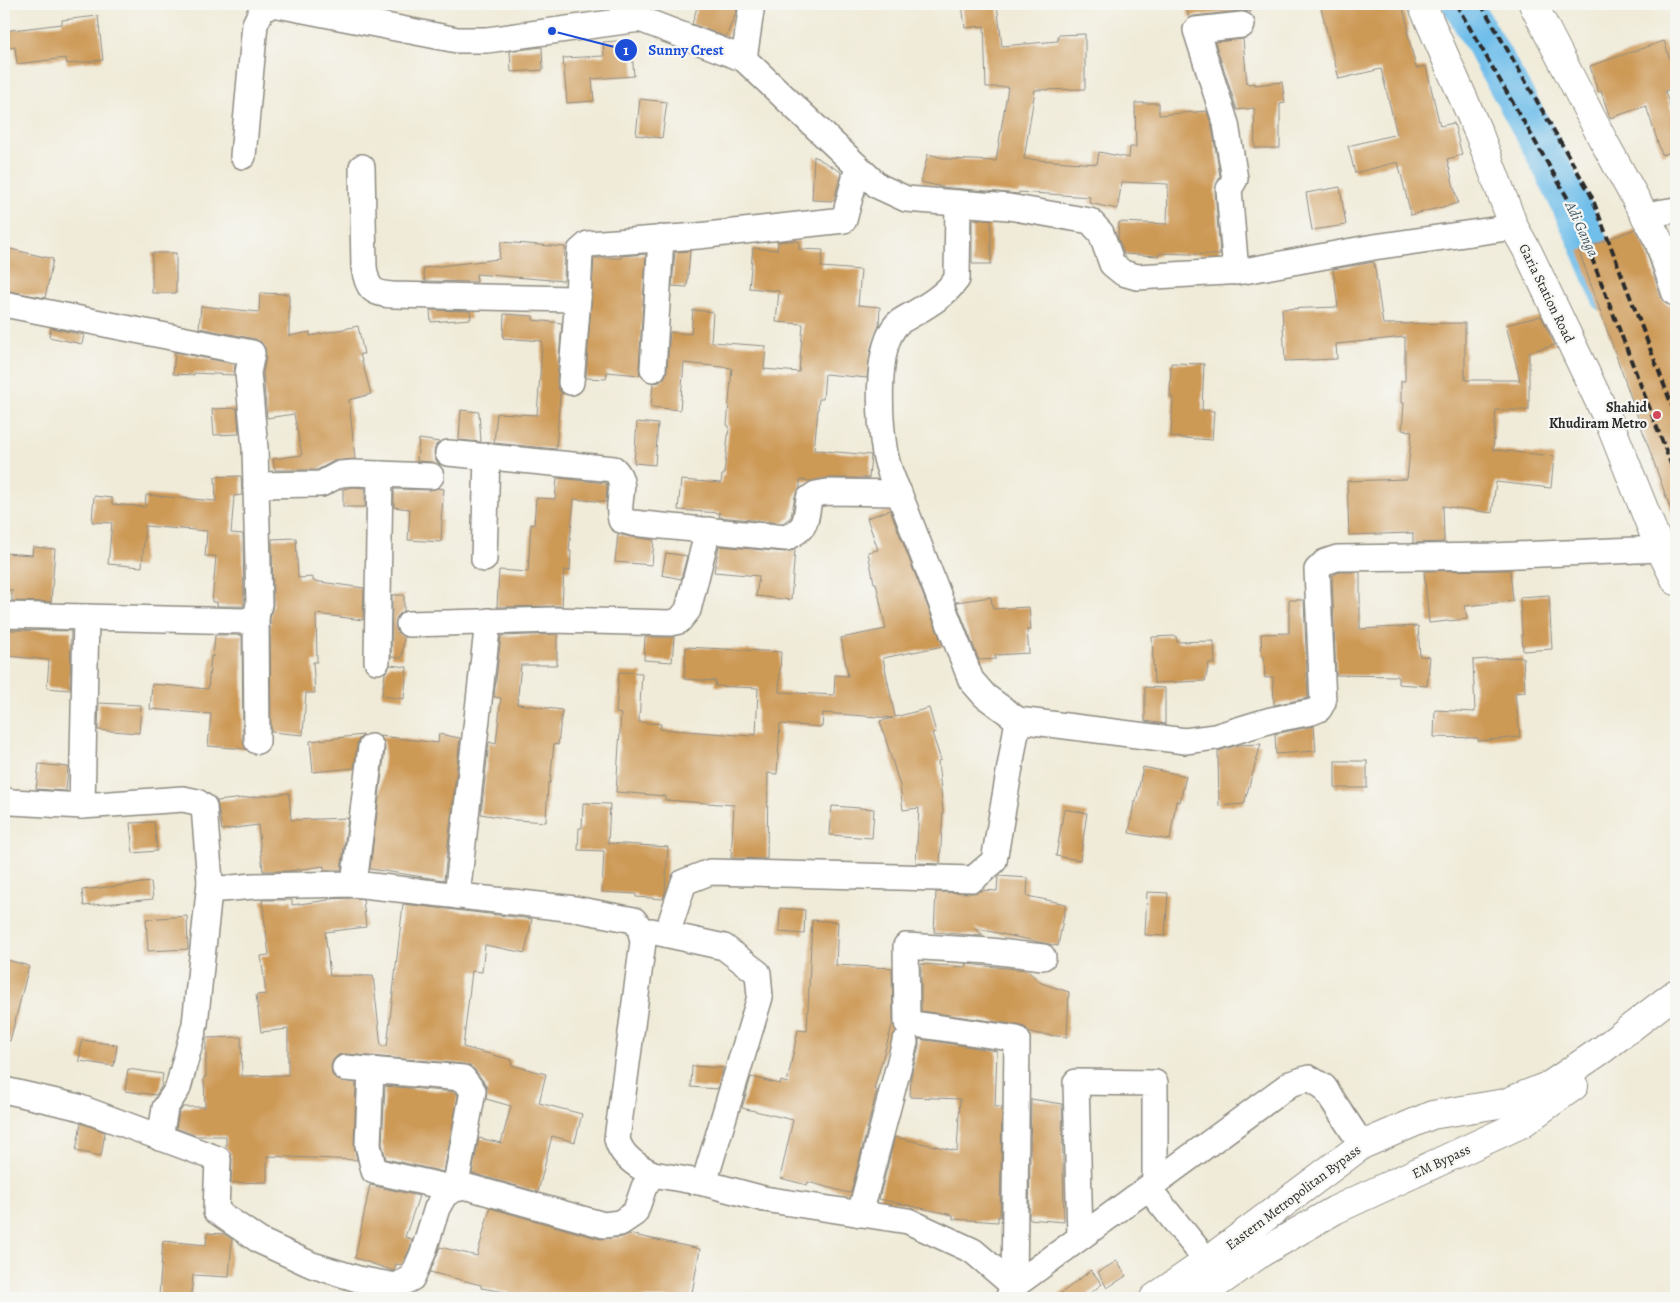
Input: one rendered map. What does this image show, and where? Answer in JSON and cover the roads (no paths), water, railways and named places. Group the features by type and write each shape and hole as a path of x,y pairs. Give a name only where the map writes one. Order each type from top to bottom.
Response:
{"main road":[{"name":"Garia Station Road","path":"1422,4 1479,134 1514,227 1528,252 1610,424 1660,549 1676,581"},
{"path":"1533,4 1659,241 1676,292"},
{"name":"Eastern Metropolitan Bypass","path":"1178,1295 1207,1261 1362,1145 1432,1114 1505,1103 1550,1085 1603,1049 1676,993"},
{"name":"EM Bypass","path":"1178,1295 1261,1253 1335,1210 1521,1124 1676,1012"}],"street":[{"path":"243,156 255,24 262,10 273,4 457,40 487,40 640,19"},
{"path":"621,4 640,19 744,59 878,186 906,199 1009,207 1090,221 1101,233 1112,264 1123,273 1137,277 1236,272 1374,247 1514,227"},
{"path":"744,59 752,4"},
{"path":"1236,272 1229,189 1234,179 1226,124 1196,30 1242,25"},
{"path":"362,167 364,267 366,282 374,292 383,295 578,298"},
{"path":"571,382 580,251 588,244 698,236 844,220 858,167"},
{"path":"958,203 957,279 940,298 897,324 887,341 880,385 885,454 890,475 899,493 971,680 985,696 1018,720 1185,741 1215,737 1271,720 1319,709 1323,702 1318,570 1325,562 1337,558 1493,556 1660,549"},
{"path":"1644,215 1676,210"},
{"path":"653,368 661,238"},
{"path":"4,304 252,353 248,373 255,448 259,604 256,617 257,741"},
{"path":"448,452 614,469 621,475 622,485 618,511 621,520 632,523 786,538 798,532 804,526 809,499 816,494 826,492 899,493"},
{"path":"484,559 488,456"},
{"path":"256,485 321,484 340,474 353,473 431,476"},
{"path":"376,661 380,474"},
{"path":"408,624 552,620 670,623 679,621 688,610 708,530"},
{"path":"4,615 245,621 256,617"},
{"path":"82,806 86,617"},
{"path":"457,896 488,621"},
{"path":"667,934 684,882 710,872 973,879 994,861 1018,720"},
{"path":"354,884 371,747"},
{"path":"4,800 82,806 183,799 197,802 204,807 210,882 195,1024 178,1088 165,1108 160,1138"},
{"path":"210,882 212,886 222,889 354,884 575,909 634,920 640,928 643,942 617,1139 620,1149 624,1154 652,1174 704,1183 764,1199 908,1221 974,1251 1011,1292"},
{"path":"640,928 724,947 758,974 760,997 704,1183"},
{"path":"1011,1292 1017,1039 907,1023 906,946 990,951 1043,957"},
{"path":"860,1214 905,1042"},
{"path":"346,1068 463,1078 473,1092 455,1189"},
{"path":"372,1070 368,1145 374,1171 455,1189"},
{"path":"1011,1292 1080,1237 1290,1084 1309,1078 1324,1087 1362,1145"},
{"path":"1080,1237 1076,1082 1155,1083 1151,1185 1207,1261"},
{"path":"4,1090 78,1107 218,1160 216,1211 228,1221 260,1241 312,1265 356,1289 396,1286 412,1278 423,1253 438,1208 445,1194 455,1189 468,1187 604,1226 620,1224 635,1213 644,1187 652,1174"}],"waterway":[{"name":"Adi Ganga","path":"1462,4 1542,146 1578,219 1610,295"}],"railway":[{"path":"1456,4 1571,204 1676,477"},
{"path":"1481,4 1591,195 1676,416"}],"place":[{"name":"Sunny Crest","path":"552,31"},
{"name":"Shahid Khudiram Metro","path":"1657,415"}]}
